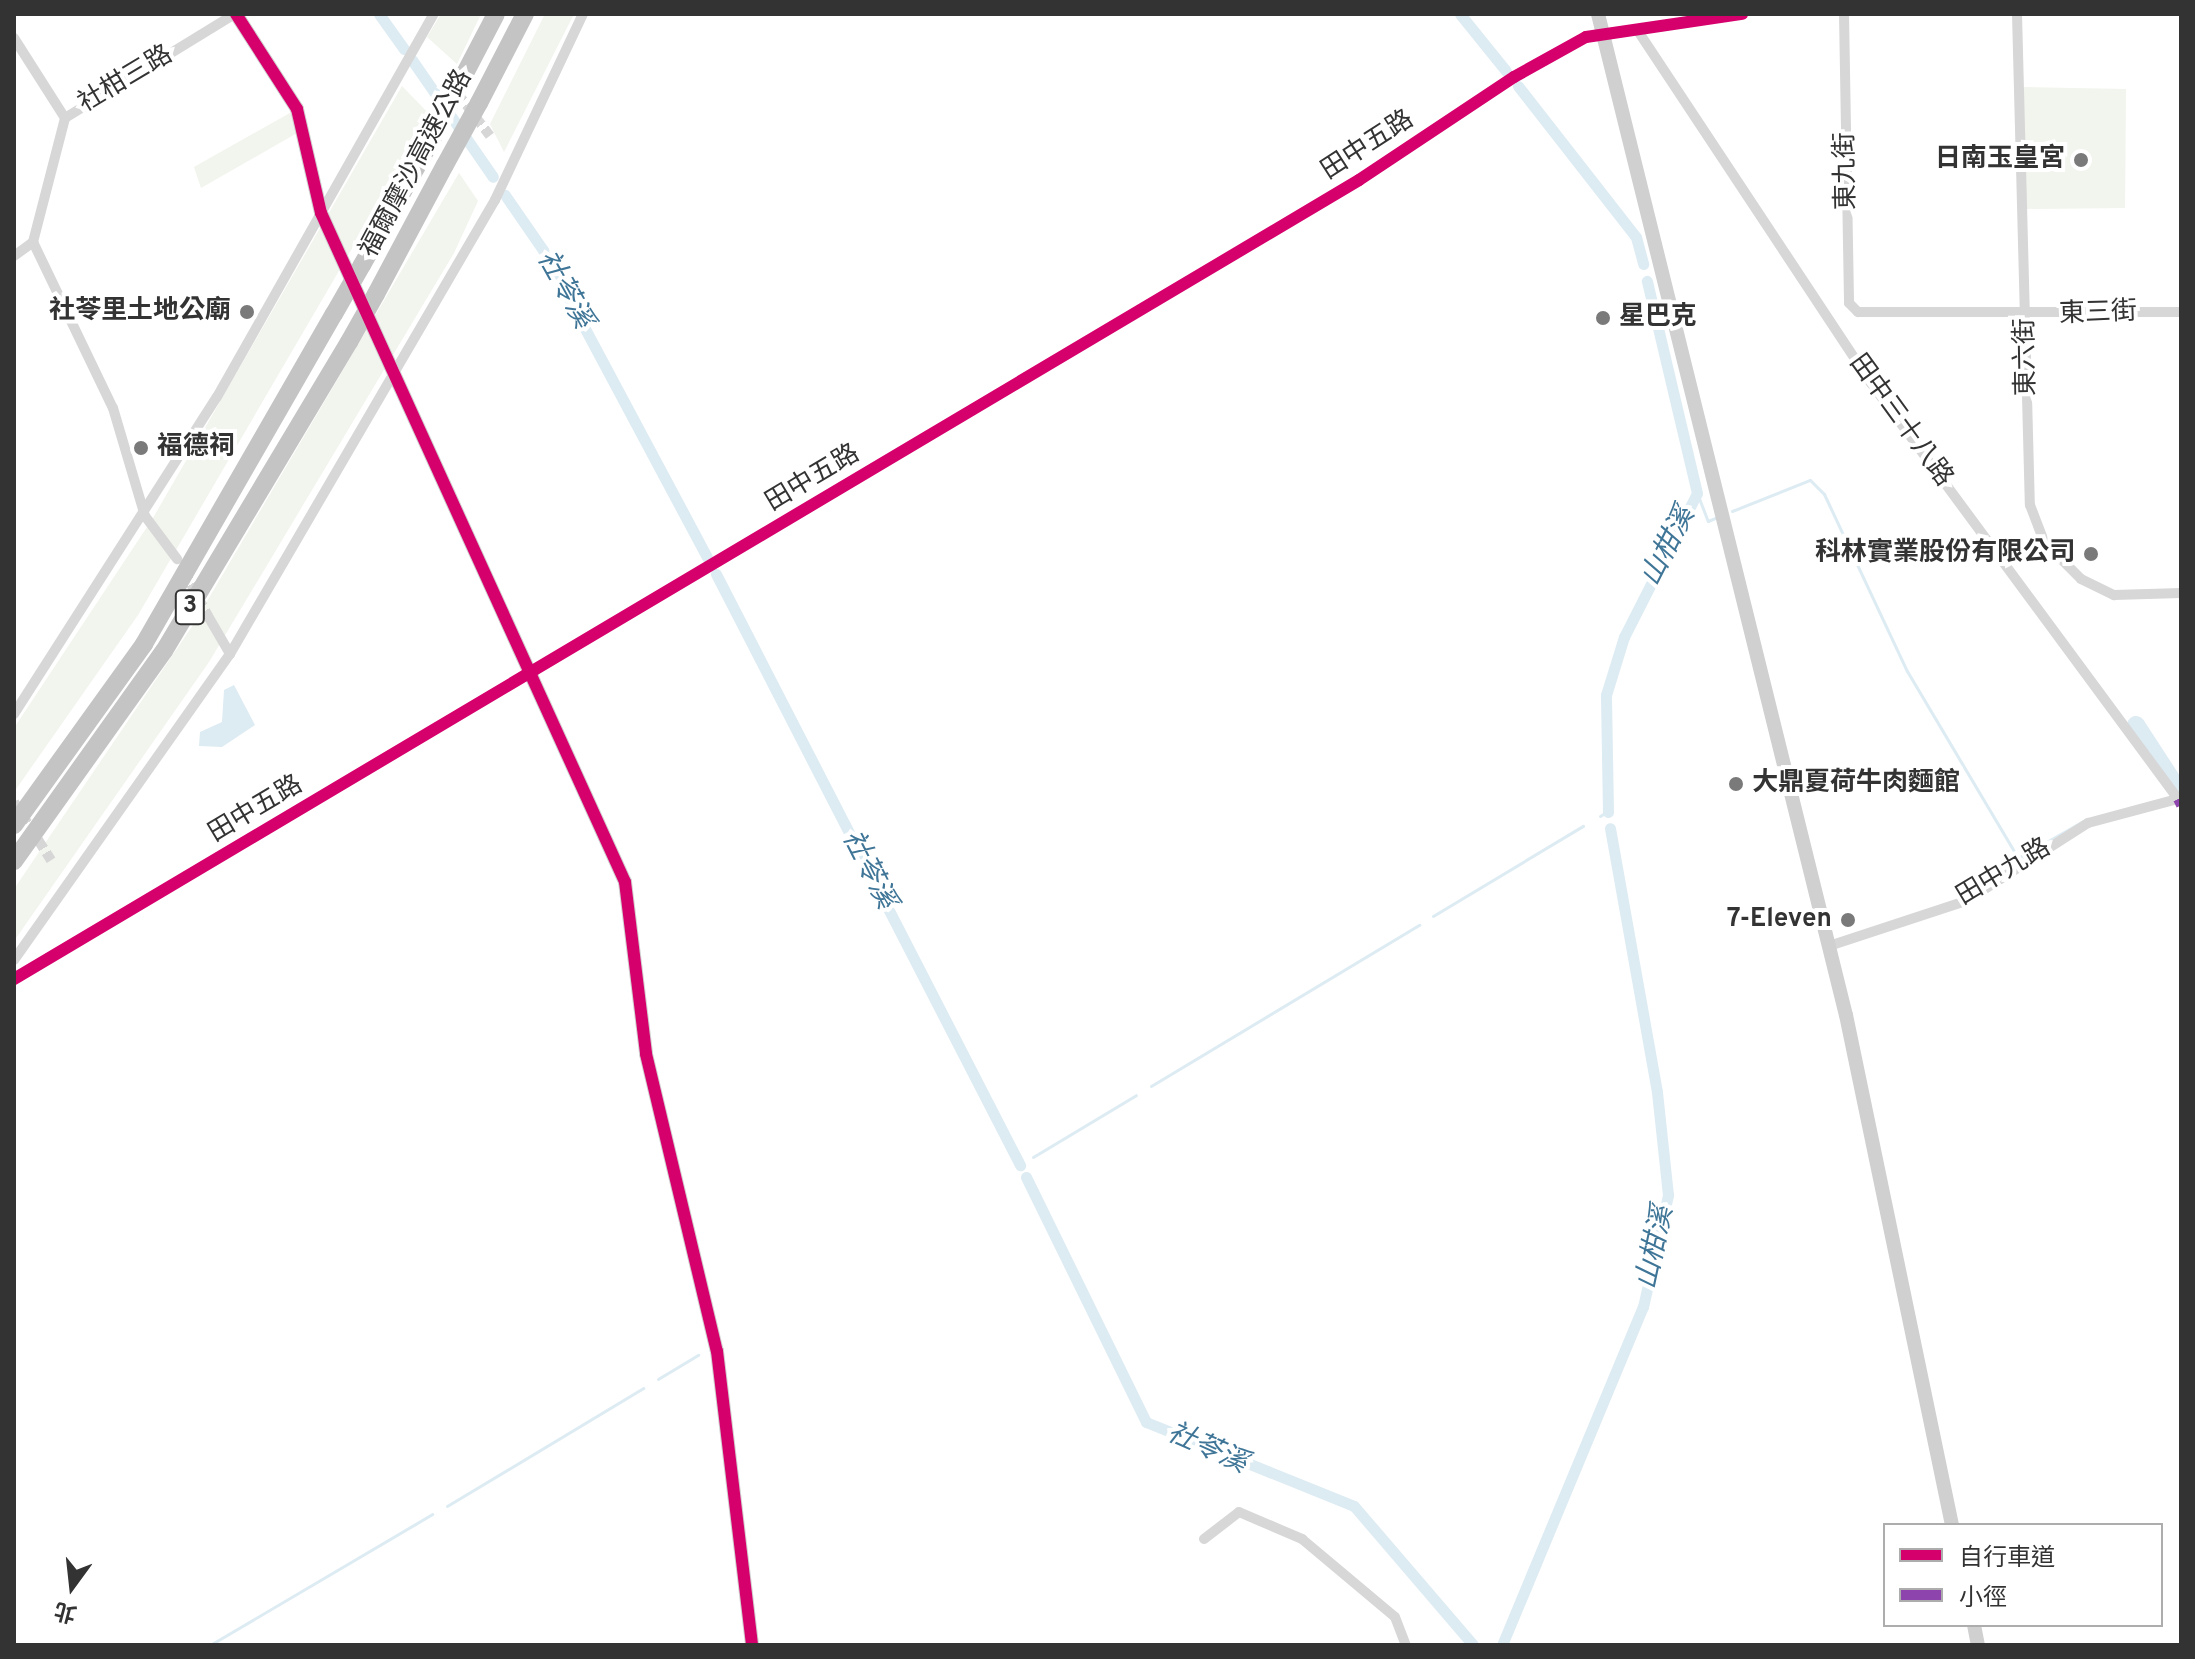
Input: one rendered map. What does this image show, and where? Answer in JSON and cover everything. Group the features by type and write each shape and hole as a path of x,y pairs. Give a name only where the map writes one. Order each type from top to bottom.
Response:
{"highway":[{"name":"福爾摩沙高速公路","path":"14,825 144,644 362,265 431,141 496,14"},
{"name":"福爾摩沙高速公路","path":"14,861 164,651 349,342 525,14"}],"street":[{"name":"社柑三路","path":"33,242 65,118 236,14"},
{"path":"236,14 297,109 321,213 466,542 534,669 634,917 646,1054 717,1351 752,1645"},
{"path":"14,714 145,516 434,14"},
{"path":"14,960 230,654 395,379 495,200 583,14"},
{"path":"1598,14 1606,33 1829,946 1952,1523"},
{"name":"田中五路","path":"14,979 1359,180 1482,95 1606,33 1638,31 1742,14"},
{"name":"東九街","path":"1844,14 1849,303 1870,316"},
{"name":"東六街","path":"2017,14 2030,505 2044,542 2081,579 2114,595 2181,593"},
{"name":"田中三十八路","path":"1638,31 1871,383 2180,799"},
{"path":"14,38 65,118"},
{"path":"14,256 33,242 113,408 145,516 177,559"},
{"name":"東三街","path":"1870,316 2181,312"},
{"path":"208,616 230,654"},
{"name":"田中九路","path":"1829,946 1966,901 2088,823 2180,799"},
{"path":"1204,1539 1239,1512 1302,1539 1395,1617 1406,1645"}],"shaded area":[{"path":"441,14 481,14 457,64 427,37"},
{"path":"545,14 574,14 504,152 490,124"},
{"path":"402,86 430,115 138,615 14,792 14,728 153,518"},
{"path":"2018,87 2126,89 2125,208 2020,209"},
{"path":"297,109 304,129 201,188 194,167"},
{"path":"459,173 478,201 454,253 209,662 14,941 14,889 193,625"},
{"path":"234,685 255,725 222,747 199,746 200,732 222,722 224,690"}],"waterway":[{"name":"社苓溪","path":"379,14 404,49"},
{"name":"山柑溪","path":"1460,14 1506,71"},
{"name":"社苓溪","path":"412,60 493,177"},
{"name":"山柑溪","path":"1518,86 1636,237 1643,264"},
{"name":"社苓溪","path":"505,195 543,250 707,557"},
{"name":"山柑溪","path":"1608,812 1606,695 1624,637 1697,493 1647,281"},
{"path":"1732,511 1810,480 1824,494 1907,671 2018,858 2087,819"},
{"path":"1697,493 1708,521 1715,518"},
{"name":"社苓溪","path":"716,574 1020,1165"},
{"path":"2136,725 2181,794"},
{"path":"1600,816 1608,811"},
{"path":"1433,916 1583,826"},
{"name":"山柑溪","path":"1502,1645 1643,1307 1668,1195 1657,1092 1610,828"},
{"path":"1151,1086 1419,925"},
{"path":"1033,1157 1136,1095"},
{"name":"社苓溪","path":"1026,1177 1146,1422 1354,1506 1473,1645"},
{"path":"658,1379 698,1355"},
{"path":"447,1506 643,1388"},
{"path":"210,1645 432,1514"}],"tunnel":[{"path":"448,81 490,136"},
{"path":"184,571 208,616"},
{"path":"14,802 51,860"}],"marked path":[{"path":"2178,799 2181,805"}],"cycle path":[{"path":"236,14 297,109 321,213 625,882 646,1054 717,1351 752,1645"},
{"path":"14,979 1359,180 1514,77 1586,37 1742,14"}],"place":[{"name":"日南玉皇宮","path":"2081,160"},
{"name":"社苓里土地公廟","path":"247,312"},
{"name":"星巴克","path":"1603,318"},
{"name":"福德祠","path":"141,448"},
{"name":"科林實業股份有限公司","path":"2091,554"},
{"name":"大鼎夏荷牛肉麵館","path":"1736,784"},
{"name":"7-Eleven","path":"1848,920"}]}
